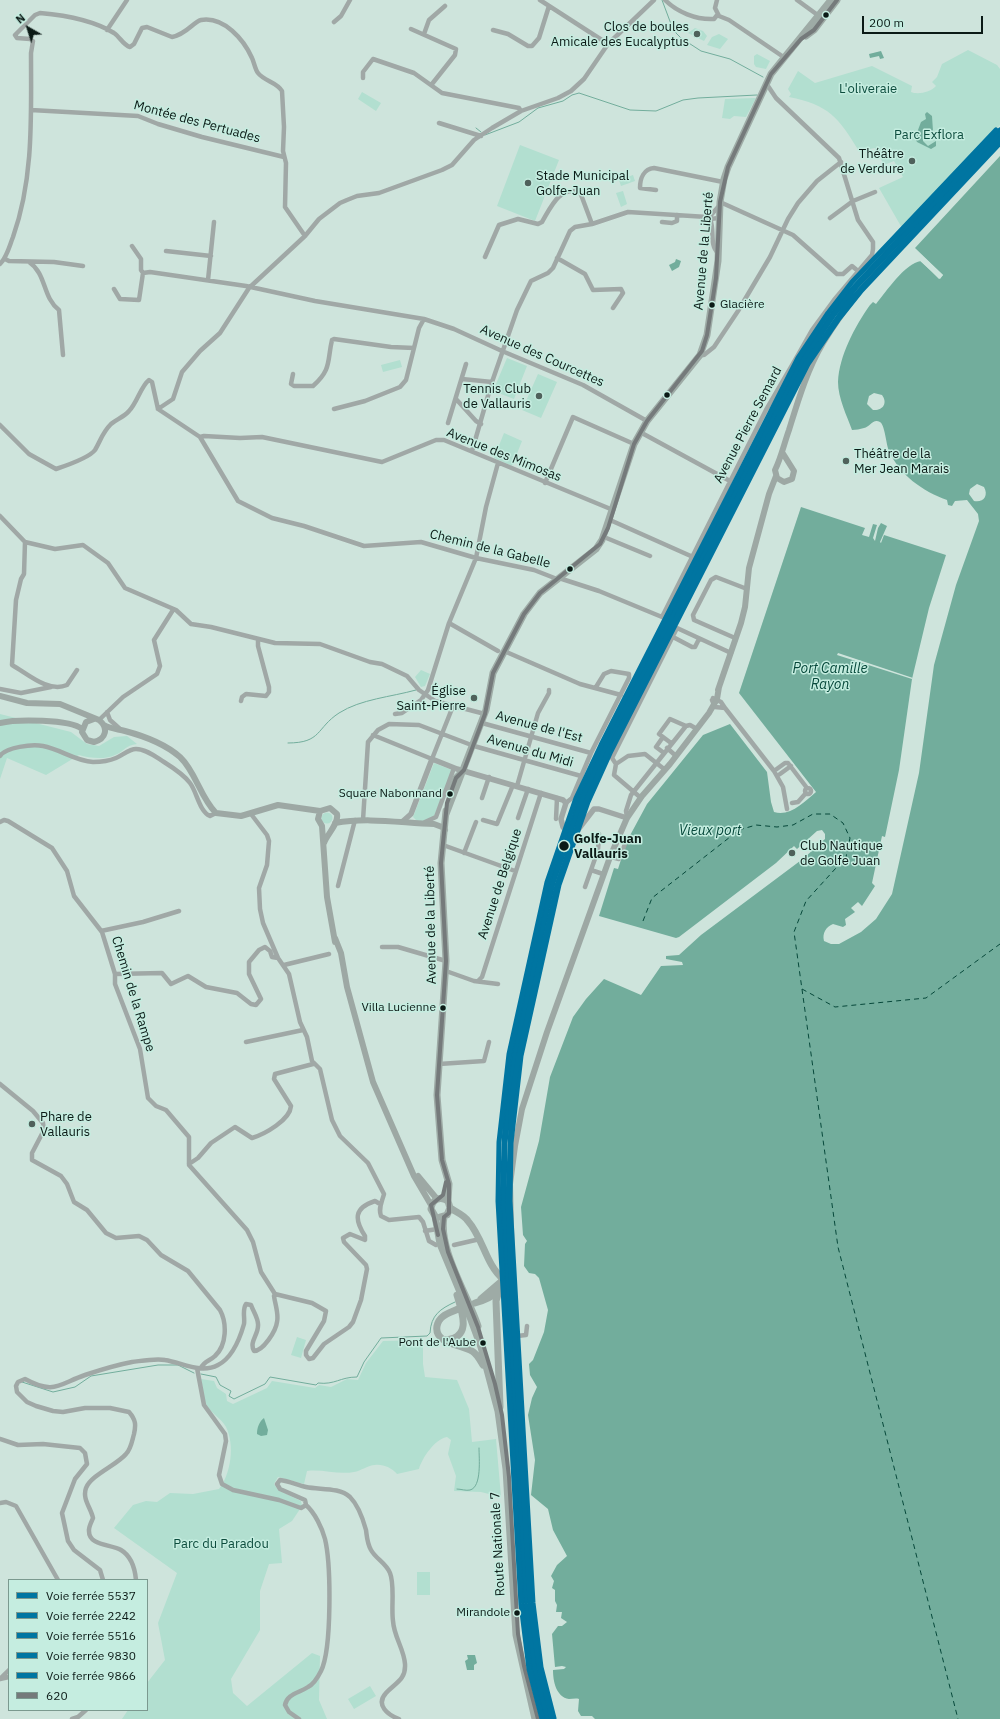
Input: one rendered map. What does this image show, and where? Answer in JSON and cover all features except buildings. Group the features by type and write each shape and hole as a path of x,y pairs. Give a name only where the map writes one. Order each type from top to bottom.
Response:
{"main road":[{"path":"801,39 831,0"},
{"path":"801,39 814,30 838,0"},
{"name":"Avenue de la Liberté","path":"444,1202 446,1177 442,1160 437,1108 446,970 441,863 445,830 446,803 456,778 464,770 482,724 493,674 501,651 531,603 559,578 596,549 604,538 634,444 640,432 647,421 700,355 707,335 718,253 719,204 723,182 737,146 766,83 774,70 801,39"},
{"path":"500,1407 496,1301 501,1285 512,1266 510,1184 522,1109 546,1032 610,857 627,818 652,783 676,756 716,702 719,687 745,607 749,568 772,485 777,478 776,470 779,466 782,452 809,370 836,322 861,289 1000,140"},
{"path":"777,478 784,482 792,479 794,471 782,452"},
{"path":"779,466 784,464 789,465"},
{"path":"0,696 27,703 60,704 101,724"},
{"path":"698,727 716,702"},
{"path":"0,723 54,722 70,724 82,729"},
{"path":"101,724 98,741 90,742 84,737 82,729 86,722 101,724 164,745 180,757 190,770 205,800 216,813 234,817 251,814 278,805 299,808 319,814 330,808 337,814 352,820"},
{"path":"319,814 318,822 322,826 328,828 352,820 363,820 434,824 445,830"},
{"path":"324,843 334,825 337,814"},
{"path":"434,824 446,817"},
{"path":"322,826 327,897 335,938 336,953 342,966 373,1082 418,1185 431,1206 432,1212 435,1216 444,1254 462,1312 462,1330 458,1336 452,1340 444,1340"},
{"path":"411,1167 422,1183 467,1219 480,1239 498,1273 501,1285"},
{"path":"431,1206 444,1202"},
{"path":"444,1202 448,1213 444,1217 443,1224 448,1250 477,1321 490,1364 500,1407 504,1436 518,1635 536,1719"},
{"path":"435,1216 444,1217"},
{"path":"444,1254 467,1309 487,1371 504,1436"},
{"path":"458,1309 442,1317 437,1324 437,1331 444,1340 471,1351 487,1371"}],"street":[{"path":"107,30 127,0"},
{"path":"334,22 341,16 350,0"},
{"path":"540,0 608,44"},
{"path":"0,425 29,454 56,469 70,464 94,451 102,434 113,423 129,412 140,396 146,382 149,380 152,382 158,410 173,399 182,372 200,351 220,333 250,288 319,220 340,203 357,196 380,193 452,165 481,136 521,111 558,98 571,91 584,79 608,44 654,0"},
{"path":"665,0 680,12 697,17 714,19 718,14"},
{"path":"717,0 715,8 718,14 751,34 785,58"},
{"path":"797,0 819,16"},
{"path":"424,34 429,20 445,6"},
{"path":"493,30 508,34 528,46 532,46 539,38 549,6"},
{"path":"0,264 5,259 23,203 30,153 31,53 33,41 30,39 17,38 15,35 35,15 40,13 73,18 92,23 115,33 126,46 130,47 134,44 142,28 147,27 172,37 188,31 197,21 202,20 216,22 239,36 252,58 258,73 280,87 282,91 284,127 282,143 286,163 285,207 304,236"},
{"path":"411,29 456,49 455,55 432,84"},
{"path":"363,78 363,72 373,59 390,64 392,67 407,70 432,84 435,90 442,93 519,108 521,111"},
{"path":"766,83 774,95 826,145 841,162 853,201"},
{"name":"Montée des Pertuades","path":"31,110 138,116 158,124 202,137 284,157"},
{"path":"439,123 481,136"},
{"path":"700,355 704,356 714,347 738,311 770,257 788,219 808,190 841,162"},
{"path":"656,190 640,188 640,181 643,174 654,168 723,182"},
{"path":"485,256 499,225 518,219 538,224 560,194 577,191 582,195 592,224"},
{"path":"830,218 853,201 875,192"},
{"name":"Avenue Pierre Semard","path":"662,617 766,410 812,330 872,255 873,242 858,220 853,201"},
{"path":"709,217 719,204 793,234 837,274 843,274 852,266 858,271"},
{"path":"472,451 502,351 529,283 534,278 548,273 554,268 570,231 575,227 592,224 628,212 719,218"},
{"path":"662,222 672,223 677,221 677,215"},
{"path":"709,217 713,225 714,247 718,253"},
{"path":"208,280 214,222"},
{"path":"114,289 120,299 139,300 143,273 141,270 141,259 132,246"},
{"path":"166,251 211,256"},
{"path":"558,258 585,274 593,290 621,289 622,293 613,308"},
{"path":"5,259 9,261 54,262 83,266"},
{"path":"29,262 36,267 51,304 59,310 63,355"},
{"name":"Avenue des Courcettes","path":"143,273 150,272 208,280 315,301 424,319 454,329 583,385 647,421"},
{"path":"334,409 365,401 400,387 407,376 419,328 424,319"},
{"path":"293,374 291,384 294,386 313,386 329,365 332,340 334,339 344,339 391,347 414,348"},
{"path":"448,423 466,364"},
{"path":"462,379 492,382"},
{"path":"456,399 476,421 481,424"},
{"name":"Chemin de la Gabelle","path":"158,410 200,438 238,501 272,518 311,528 364,546 421,542 476,558 534,570 599,591 662,617"},
{"path":"545,483 573,417 634,444"},
{"path":"640,432 730,481"},
{"name":"Avenue des Mimosas","path":"200,438 204,436 240,438 262,437 382,462 436,440 444,440 612,510"},
{"path":"395,714 402,713 421,700 428,690 449,623 476,558 486,507 498,463"},
{"path":"0,516 25,542 55,549 83,545 108,563 125,588 173,610 191,624 211,627 275,643 320,644 370,662 382,664 407,676 425,695 435,702 485,714"},
{"path":"610,520 693,557"},
{"path":"604,538 650,556"},
{"path":"25,542 24,574 21,579 16,600 12,665 52,687"},
{"path":"735,638 694,620 693,615 711,580 716,577 746,589"},
{"path":"101,724 107,712 123,697 157,674 160,666 154,640 173,610"},
{"path":"449,623 501,651 580,684 596,687 621,695"},
{"path":"641,798 614,775 616,764 612,758 677,628 731,653"},
{"path":"673,637 695,647 699,639"},
{"path":"241,701 242,697 246,694 266,696 269,692 258,646 258,639"},
{"path":"0,689 21,693 67,685 77,670"},
{"path":"563,827 561,819 566,803 572,798 591,753 629,678 629,674 611,672 604,674 596,687"},
{"path":"483,820 498,824 515,785 538,713 549,693 549,690"},
{"path":"716,702 725,708 774,771 783,787 787,809"},
{"path":"402,822 411,814 453,706"},
{"path":"107,712 110,720 118,729"},
{"path":"671,743 659,734 670,718 686,726 690,725 698,727"},
{"name":"Avenue du Midi","path":"372,735 390,724 419,725 474,746 581,776"},
{"name":"Avenue de l'Est","path":"482,724 591,753"},
{"path":"577,831 594,809 599,809 627,818 628,801 634,791 686,726"},
{"path":"363,820 368,742 372,735 454,768 559,798 566,803"},
{"path":"663,737 656,747 676,756"},
{"path":"0,756 3,752 12,748 43,746 86,761 94,762 110,760 136,749 148,752 166,763 185,778 195,791 206,813 210,816 216,813"},
{"path":"616,764 628,756 645,754 664,769"},
{"path":"774,771 787,762 806,791 798,802 792,803"},
{"path":"780,774 791,766"},
{"path":"411,814 419,823 436,817 454,768"},
{"path":"482,798 489,777"},
{"path":"644,777 652,783"},
{"path":"518,818 528,789"},
{"name":"Avenue de Belgique","path":"478,981 482,977 541,793"},
{"path":"251,814 267,835 269,841 267,865 259,888 260,909 263,923 278,958 290,974 300,1022 313,1064 320,1069 328,1107 337,1130 340,1136 368,1163 379,1183 384,1194 379,1211 384,1219 417,1216 423,1222 429,1241 436,1245"},
{"name":"Chemin de la Rampe","path":"0,822 4,820 8,821 42,840 52,848 67,871 74,896 101,931 115,974 117,988 140,1049 148,1098 156,1106 166,1110 189,1137 189,1164"},
{"path":"338,886 352,820"},
{"path":"464,852 476,822"},
{"path":"585,887 599,848 597,842 599,834"},
{"path":"597,853 619,859 625,844"},
{"path":"443,845 515,871"},
{"path":"591,870 604,874"},
{"path":"101,931 143,922 179,911"},
{"path":"115,974 162,973 171,984 188,976 206,987 237,993 251,1004 256,1005 261,1000 249,974 249,962 259,950 265,947 270,952 272,957 278,958"},
{"path":"382,947 398,947 446,961"},
{"path":"284,965 329,954"},
{"path":"446,970 474,981 498,984"},
{"path":"246,1042 303,1030"},
{"path":"439,1064 484,1061 490,1042"},
{"path":"136,1579 135,1569 130,1558 122,1550 96,1542 91,1537 89,1529 93,1518 85,1493 90,1483 126,1455 130,1448 136,1426 135,1418 130,1412 110,1408 53,1411 27,1402 17,1392 16,1386 18,1382 25,1379 45,1387 60,1387 84,1375 133,1362 164,1360 207,1369 219,1365 232,1352 244,1324 244,1309 246,1304 250,1305 258,1320 258,1326 252,1348 256,1351 260,1349 276,1328 278,1320 274,1296 275,1294 261,1272 253,1242 247,1230 210,1188 197,1176 189,1164 198,1158 211,1143 236,1128 252,1138 264,1133 280,1122 289,1114 291,1106 274,1079 275,1074 313,1064"},
{"path":"0,1084 33,1111 43,1123 44,1130 32,1153 32,1160 61,1176 65,1180 74,1202 87,1210 106,1233 116,1238 144,1237 161,1254 188,1271 220,1310 224,1317 225,1327 223,1343 215,1357 199,1368"},
{"path":"275,1294 312,1303 326,1311 324,1321 306,1351 306,1355 309,1359 313,1358 331,1339 349,1327 357,1314 367,1269 366,1265 344,1242 343,1238 350,1234 365,1240 366,1236 357,1224 358,1216 366,1204 376,1202 380,1204"},
{"path":"425,1231 437,1229"},
{"path":"454,1245 480,1239"},
{"path":"517,1336 526,1336 527,1326"},
{"path":"199,1368 204,1405 225,1434 226,1441 220,1481 233,1490 279,1500 301,1508 306,1505"},
{"path":"0,1439 18,1445 44,1444 80,1448 85,1453 87,1464 75,1479 62,1514 68,1541 71,1546 82,1558 100,1570 103,1579"},
{"path":"299,1719 290,1712 285,1705 286,1700 290,1696 309,1687 322,1669 325,1658 329,1610 329,1571 325,1539 317,1520 306,1505 305,1500 280,1489 277,1484 280,1480 307,1487 337,1491 350,1497 361,1514 371,1552 387,1567 391,1574 393,1621 395,1633 404,1653 406,1670 403,1678 386,1693 382,1700 383,1709 389,1716 399,1719"},
{"path":"0,1504 6,1502 16,1506 57,1579"},
{"path":"0,1679 8,1671"},
{"path":"72,1719 78,1717 85,1711"}],"green space":[{"name":"Clos de boules Amicale des Eucalyptus","path":"695,28 703,31 707,36 704,41 688,33"},
{"path":"719,34 728,39 720,49 707,45 712,37"},
{"name":"Parc Exflora","path":"968,50 997,65 1000,69 1000,125 902,228 879,188 903,177 894,161 884,165 875,148 859,151 845,129 831,114 814,104 789,97 791,94 788,89 798,71 815,83 872,66 912,86 911,92 924,92 931,90 936,86 932,82 937,77 942,64"},
{"path":"757,54 770,61 766,69 756,67 754,64 754,56"},
{"path":"362,92 381,103 376,111 358,99"},
{"path":"756,98 746,117 734,116 730,119 722,118 725,99"},
{"name":"Stade Municipal Golfe-Juan","path":"520,145 559,160 535,221 497,206"},
{"path":"633,175 635,181 621,186 619,180"},
{"path":"623,191 627,204 621,207 616,193"},
{"path":"507,358 527,366 514,399 493,391"},
{"path":"400,360 402,367 383,372 381,365"},
{"name":"Tennis Club de Vallauris","path":"538,374 557,382 541,418 522,410"},
{"path":"504,433 522,441 512,466 494,458"},
{"path":"421,670 430,674 425,686 421,687 415,677"},
{"path":"0,714 71,732 87,744 99,746 114,737 127,736 137,744 127,747 118,754 107,758 92,758 79,755 46,775 7,758 0,779"},
{"path":"434,763 452,770 434,817 427,821 417,821 413,817"},
{"path":"327,812 331,814 333,818 331,822 327,824 323,822 321,818 323,814"},
{"path":"297,1337 306,1340 301,1358 291,1355"},
{"name":"Parc du Paradou","path":"423,1340 423,1364 425,1377 457,1380 469,1409 472,1442 496,1439 501,1497 481,1492 454,1491 456,1476 448,1454 451,1440 447,1437 442,1438 434,1445 423,1460 419,1469 397,1474 387,1467 372,1465 348,1473 307,1471 304,1484 278,1477 274,1484 278,1490 301,1501 302,1506 292,1521 279,1529 282,1563 269,1564 260,1591 260,1630 231,1679 233,1693 247,1706 312,1653 320,1656 319,1700 327,1719 122,1719 127,1711 148,1711 148,1682 165,1660 158,1623 177,1573 114,1528 133,1505 146,1501 157,1502 170,1493 193,1494 219,1489 223,1483 229,1468 231,1451 229,1434 224,1424 207,1406 201,1379 214,1381 217,1388 226,1394 227,1401 233,1404 267,1388 272,1381 315,1388 319,1385 331,1387 347,1379 358,1380 366,1363 383,1341"},
{"path":"417,1572 430,1572 430,1595 417,1595"},
{"path":"370,1686 376,1696 354,1709 348,1699"}],"water":[{"path":"881,51 884,58 880,59 879,56 870,58 869,54"},
{"path":"927,112 932,116 933,131 923,135 923,141 928,146 936,141 936,146 931,149 917,142 915,138 921,122 926,119 925,114"},
{"path":"1000,156 1000,1719 595,1719 592,1716 581,1716 578,1711 579,1699 569,1699 561,1695 556,1688 553,1674 553,1670 564,1669 566,1667 555,1667 552,1634 558,1626 562,1626 567,1622 561,1618 562,1612 556,1612 557,1605 555,1601 555,1590 552,1588 554,1581 551,1576 557,1565 567,1556 553,1530 548,1509 531,1495 535,1460 528,1415 532,1398 537,1387 530,1375 529,1364 533,1360 544,1332 548,1310 539,1278 535,1274 529,1273 524,1266 525,1244 527,1241 523,1235 521,1207 539,1141 550,1077 573,1017 586,999 604,979 641,995 661,966 683,965 682,962 666,959 666,956 679,955 701,935 804,858 825,839 825,834 822,830 817,831 797,849 794,846 776,863 679,937 676,938 599,916 614,868 618,869 627,841 647,804 703,735 730,724 767,772 771,802 774,812 780,813 791,811 816,792 739,693 801,507 865,528 862,535 869,537 873,524 877,525 873,538 875,541 878,528 881,523 887,526 880,542 881,543 884,535 946,555 929,608 912,679 899,770 885,837 882,836 872,883 875,886 862,906 858,902 851,908 855,912 845,919 846,925 843,927 833,924 828,927 824,933 824,941 831,944 839,944 861,932 876,919 892,894 919,773 934,665 956,585 979,521 978,514 967,500 955,501 952,506 948,505 947,500 921,487 899,468 889,451 883,427 880,422 875,421 866,427 852,430 839,394 838,382 841,362 859,322 870,305 873,302 876,304 902,272 915,263 921,261 939,279 943,275 915,248","holes":["874,393 882,395 885,401 884,406 877,410 873,410 867,404 869,396","977,484 984,487 986,493 984,498 980,501 974,501 969,494 970,489"]},
{"path":"676,259 681,261 679,267 672,271 669,265 675,262"},
{"path":"264,1418 268,1430 267,1435 261,1436 257,1434 257,1430"},
{"path":"467,1655 475,1655 477,1663 474,1665 474,1670 467,1670 465,1661 468,1659"}],"pier":[{"path":"913,247 943,275 940,279 919,260 922,260 940,275 913,250"},
{"path":"838,653 913,678 912,679 837,655"}],"waterway":[{"path":"662,0 671,24 681,38 701,51 730,59 763,77"},
{"path":"485,135 519,122 538,108 563,101 572,95 579,93 630,110 656,111 683,100 757,95"},
{"path":"476,128 481,132"},
{"path":"288,743 299,742 313,737 339,713 357,704 416,690"},
{"path":"201,1374 216,1377 220,1385 231,1391 229,1396 234,1399 265,1384 270,1377 316,1385 318,1383 329,1383 346,1378 357,1377 364,1362 381,1338 427,1336 430,1333 432,1322 437,1313 455,1302"},
{"path":"22,1382 53,1392 75,1387 91,1376 158,1365 178,1365 194,1373"},
{"path":"457,1489 470,1490 474,1488 479,1472 479,1448"}],"ferry route":[{"path":"643,921 652,898 739,830 756,825 777,827 793,825 813,814 830,814 843,823 850,838 846,857 806,901 794,932 838,1247 958,1719"},
{"path":"802,989 835,1007 926,998 1000,944"}],"tunnel":[{"path":"563,827 567,830 577,831"}],"rail line":[{"name":"9866","path":"542,1719 529,1669 521,1604 498,1201 499,1142 509,1054 547,882 576,798 601,745 798,358 828,313 852,282 996,130"},
{"name":"5537","path":"546,1719 533,1668 524,1604 502,1201 506,1096 513,1054 551,883 580,799 604,747 801,360 843,299 1000,130"},
{"name":"2242","path":"548,1719 535,1668 527,1604 504,1201 505,1143 515,1055 553,883 582,800 606,748 803,361 833,316 857,286 1000,134"},
{"name":"9830","path":"552,1718 539,1667 530,1603 508,1201 512,1097 519,1055 557,885 586,801 609,750 806,363 848,303 1000,139"},
{"name":"5516","path":"554,1718 541,1667 533,1603 510,1201 511,1143 521,1056 559,885 588,802 611,751 808,364 838,320 862,290 1000,143"}],"transit line":[{"name":"620","path":"538,1719 524,1666 518,1634 509,1477 502,1415 495,1384 478,1327 448,1252 443,1229 444,1217 449,1213 449,1184 442,1160 437,1095 446,961 441,863 447,803 456,778 464,770 485,714 493,673 524,614 540,593 600,544 608,528 634,444 647,421 702,351 707,335 716,278 720,202 728,167 771,74 801,39 814,30 837,0"},
{"name":"620","path":"438,1235 431,1205 443,1195 446,1182"}],"place":[{"name":"Clos de boules Amicale des Eucalyptus","path":"697,34"},
{"name":"Théâtre de Verdure","path":"912,161"},
{"name":"Stade Municipal Golfe-Juan","path":"528,183"},
{"name":"Glacière","path":"712,305"},
{"name":"Tennis Club de Vallauris","path":"539,396"},
{"name":"Théâtre de la Mer Jean Marais","path":"846,461"},
{"name":"Église Saint-Pierre","path":"474,698"},
{"name":"Square Nabonnand","path":"450,794"},
{"name":"Golfe-Juan Vallauris","path":"564,846"},
{"name":"Club Nautique de Golfe Juan","path":"792,853"},
{"name":"Villa Lucienne","path":"443,1008"},
{"name":"Phare de Vallauris","path":"32,1124"},
{"name":"Pont de l'Aube","path":"483,1343"},
{"name":"Mirandole","path":"517,1613"}],"park label":[{"name":"L'oliveraie","path":"868,89"}],"water label":[{"name":"Port Camille Rayon","path":"830,678"},
{"name":"Vieux port","path":"710,831"}]}
